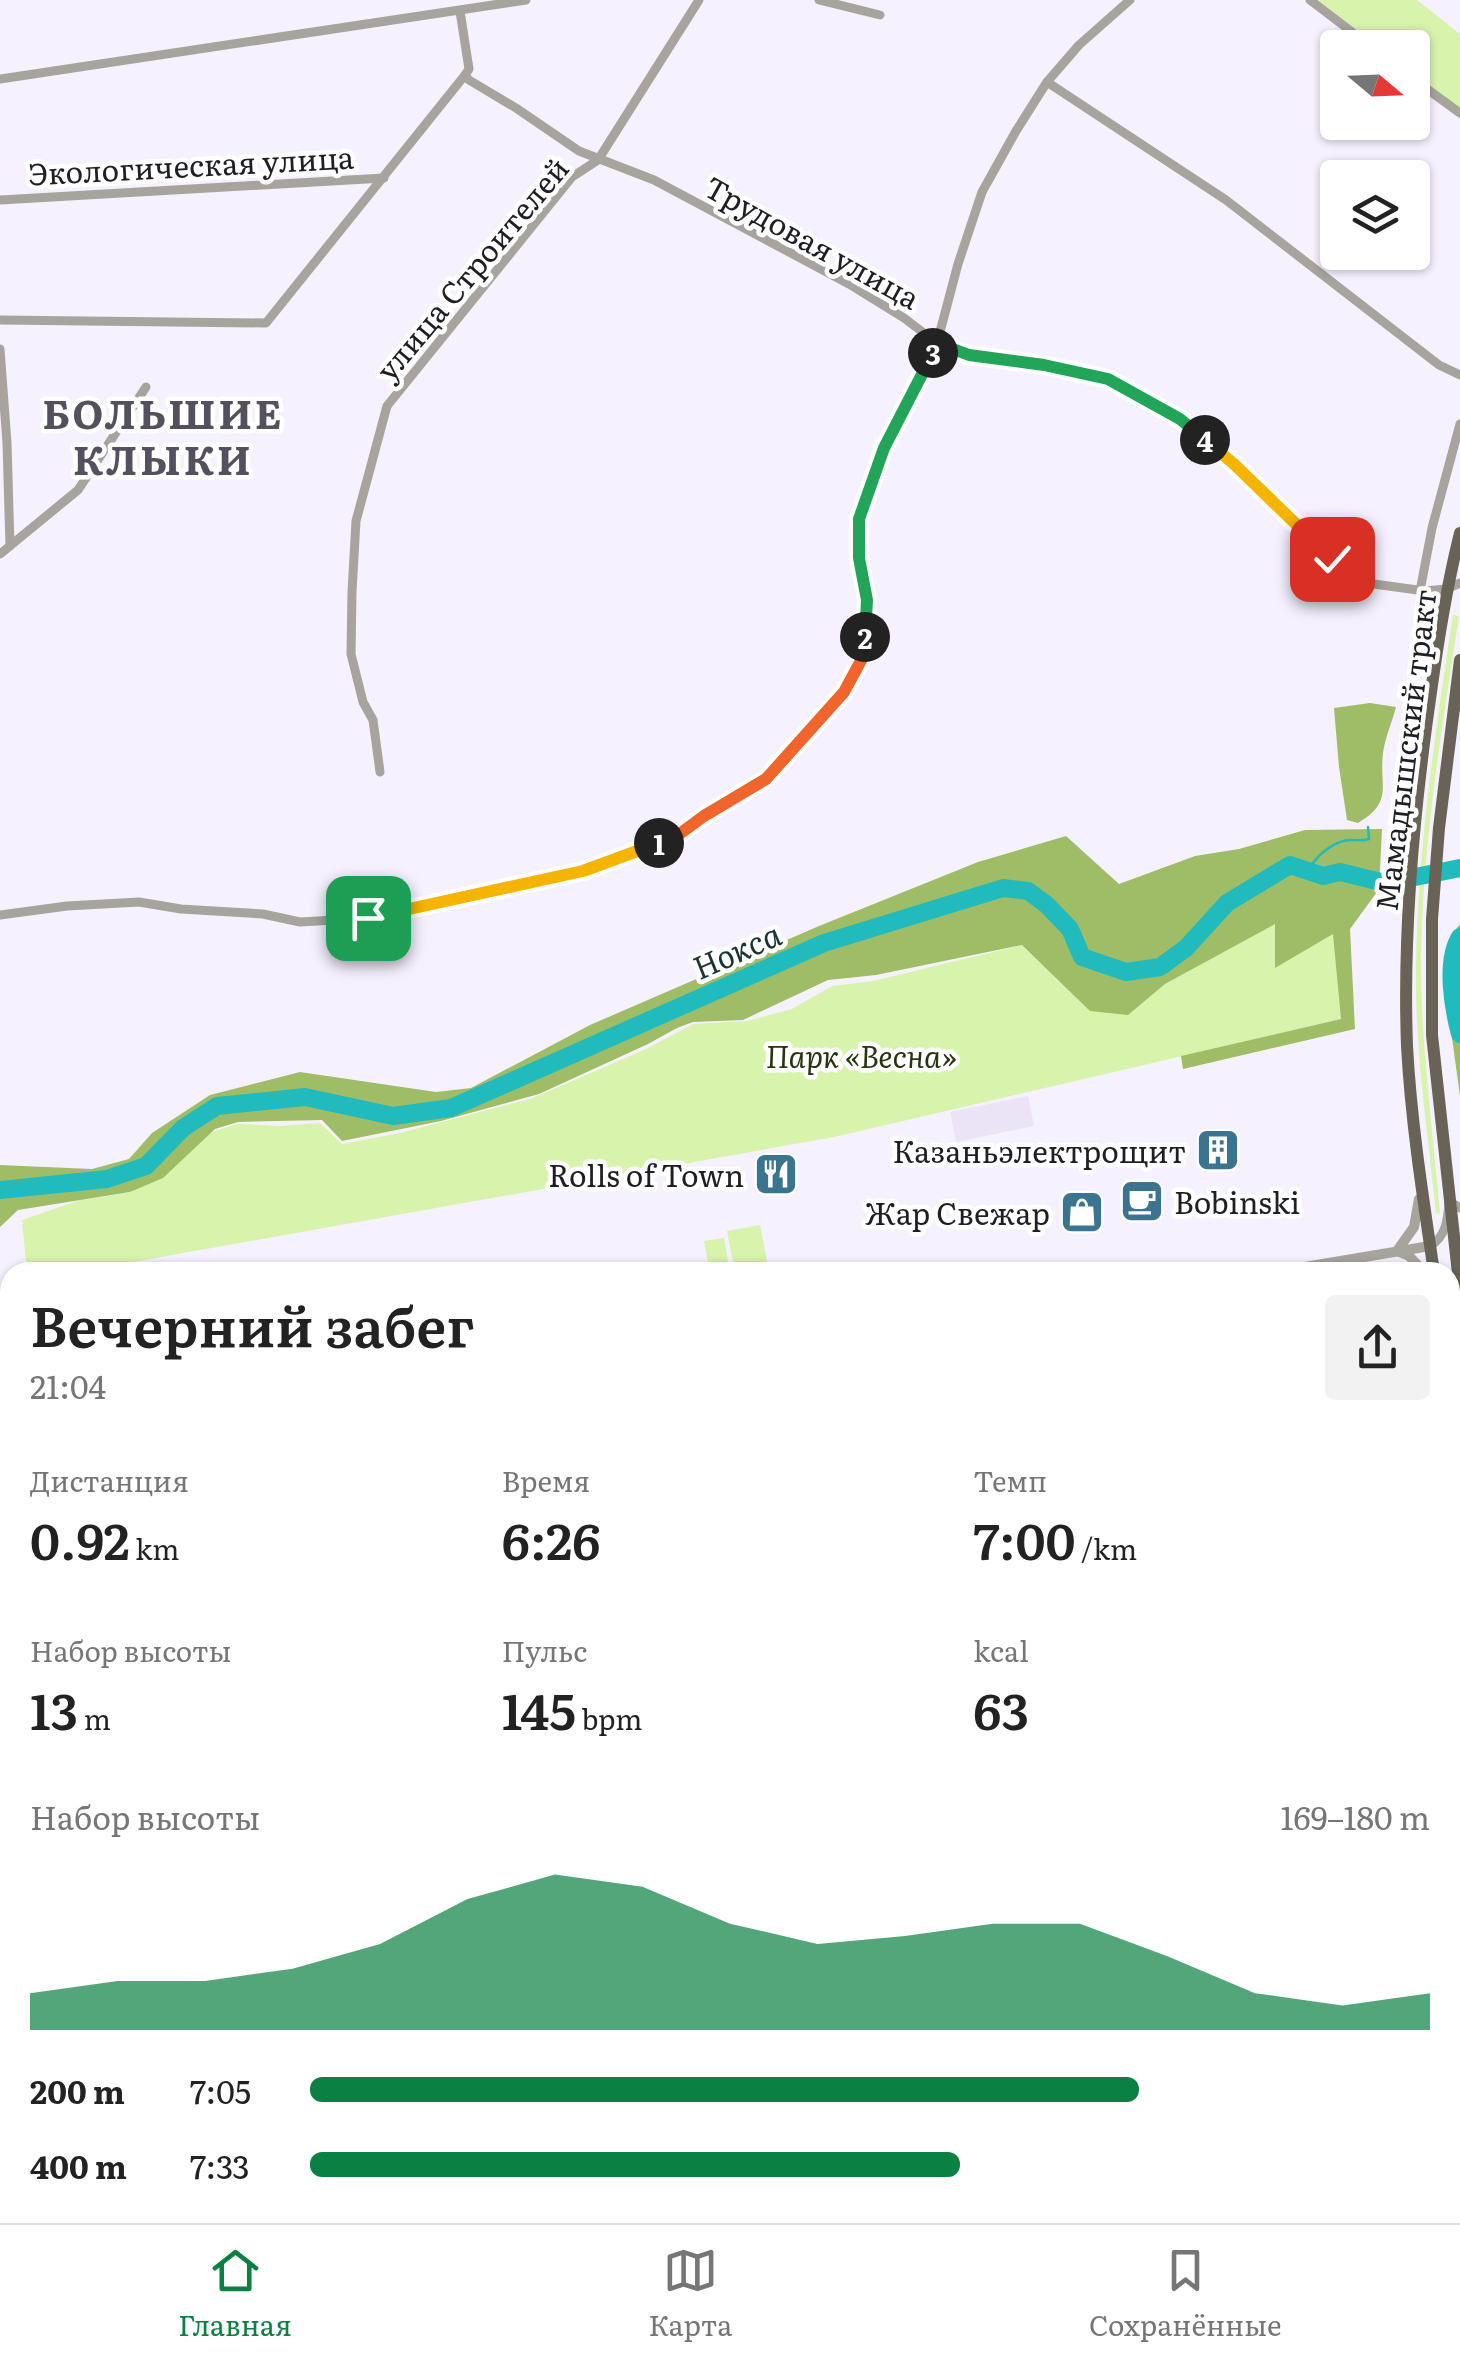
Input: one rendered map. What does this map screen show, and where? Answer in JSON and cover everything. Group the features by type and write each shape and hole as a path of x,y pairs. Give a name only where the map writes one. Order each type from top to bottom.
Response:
{"main road":[{"name":"Мамадышский тракт","path":"1432,1262 1408,1046 1408,917 1413,826 1446,588 1460,533"},
{"name":"Мамадышский тракт","path":"1458,1262 1455,1205 1432,1035 1432,918 1460,660"}],"street":[{"path":"0,79 526,0"},
{"name":"улица Строителей","path":"380,772 373,720 363,702 351,654 352,592 356,520 388,406 572,177 598,160 699,0"},
{"path":"818,0 880,14"},
{"path":"0,915 139,902 262,914 300,922 368,918 583,871 674,838 766,779 844,692 864,655 867,600 859,558 859,519 884,448 937,343 982,192 1048,82 1079,44 1130,0"},
{"path":"1310,0 1349,30"},
{"path":"0,320 266,323 466,75 469,69 460,11"},
{"name":"Трудовая улица","path":"466,75 579,151 654,180 805,260 904,318 937,343 969,355 1108,379 1180,419 1234,464 1359,582 1420,590 1446,588 1460,582"},
{"path":"1048,82 1226,200 1438,365 1460,374"},
{"path":"1430,92 1460,114"},
{"name":"Экологическая улица","path":"0,200 384,178"},
{"path":"0,349 8,443 10,546"},
{"path":"0,554 78,490 146,387"},
{"path":"1420,590 1460,424"},
{"path":"1397,1251 1414,1227 1421,1174"},
{"path":"1333,1262 1430,1246 1439,1240 1455,1205"},
{"path":"1397,1251 1415,1262"}],"shaded area":[{"path":"1028,1096 1034,1126 956,1142 950,1112"}],"green space":[{"path":"1318,0 1417,0 1460,34 1460,109 1430,86 1430,30 1357,30"},
{"path":"1453,615 1459,616 1433,793 1422,926 1423,1032 1440,1213 1436,1214 1418,1032 1417,926 1428,793"},
{"path":"1370,703 1396,707 1383,753 1381,800 1358,823 1347,820 1334,708"},
{"path":"1382,829 1379,889 1350,929 1355,1029 1183,1069 1181,1056 1341,1019 1333,934 1275,968 1275,924 1165,984 1128,1015 1090,1011 1022,945 876,975 828,980 743,1020 693,1022 539,1094 441,1121 342,1141 322,1120 238,1122 215,1129 163,1178 130,1192 18,1210 0,1227 0,1165 92,1169 129,1159 152,1133 210,1095 300,1072 436,1092 471,1088 590,1025 819,926 978,862 1066,836 1119,884 1195,856 1239,849 1305,830"},
{"name":"Парк «Весна»","path":"1379,889 1350,929 1342,1019 834,1137 133,1262 26,1262 22,1220 77,1201 131,1192 214,1131 238,1124 320,1123 342,1144 400,1133 533,1098 693,1024 747,1021 792,1009 832,986 873,981 1022,945 1051,972 1165,984 1276,923"},
{"path":"1460,924 1460,1096 1448,1009 1452,934"},
{"path":"760,1225 767,1262 733,1262 727,1231"},
{"path":"724,1238 728,1262 708,1262 704,1241"}],"waterway":[{"path":"1309,870 1327,849 1345,841 1369,839 1368,827"},
{"name":"Нокса","path":"0,1190 107,1179 146,1166 183,1128 217,1106 305,1097 393,1116 451,1108 824,943 1003,888 1028,891 1047,905 1070,929 1082,957 1126,972 1160,967 1186,948 1227,903 1290,865 1323,876 1340,872 1385,883 1460,868"},
{"path":"1460,937 1452,971 1460,1034"}],"place":[{"name":"Казаньэлектрощит","path":"1218,1150"},
{"name":"Rolls of Town","path":"776,1174"},
{"name":"Bobinski","path":"1142,1201"},
{"name":"Жар Свежар","path":"1082,1212"}],"district":[{"name":"БОЛЬШИЕ КЛЫКИ","path":"163,434"}],"route":[{"path":"368,918 583,871 674,838 766,779 844,692 864,655 867,600 859,558 859,519 884,448 937,343 969,355 1108,379 1180,419 1234,464 1332,559"}]}
